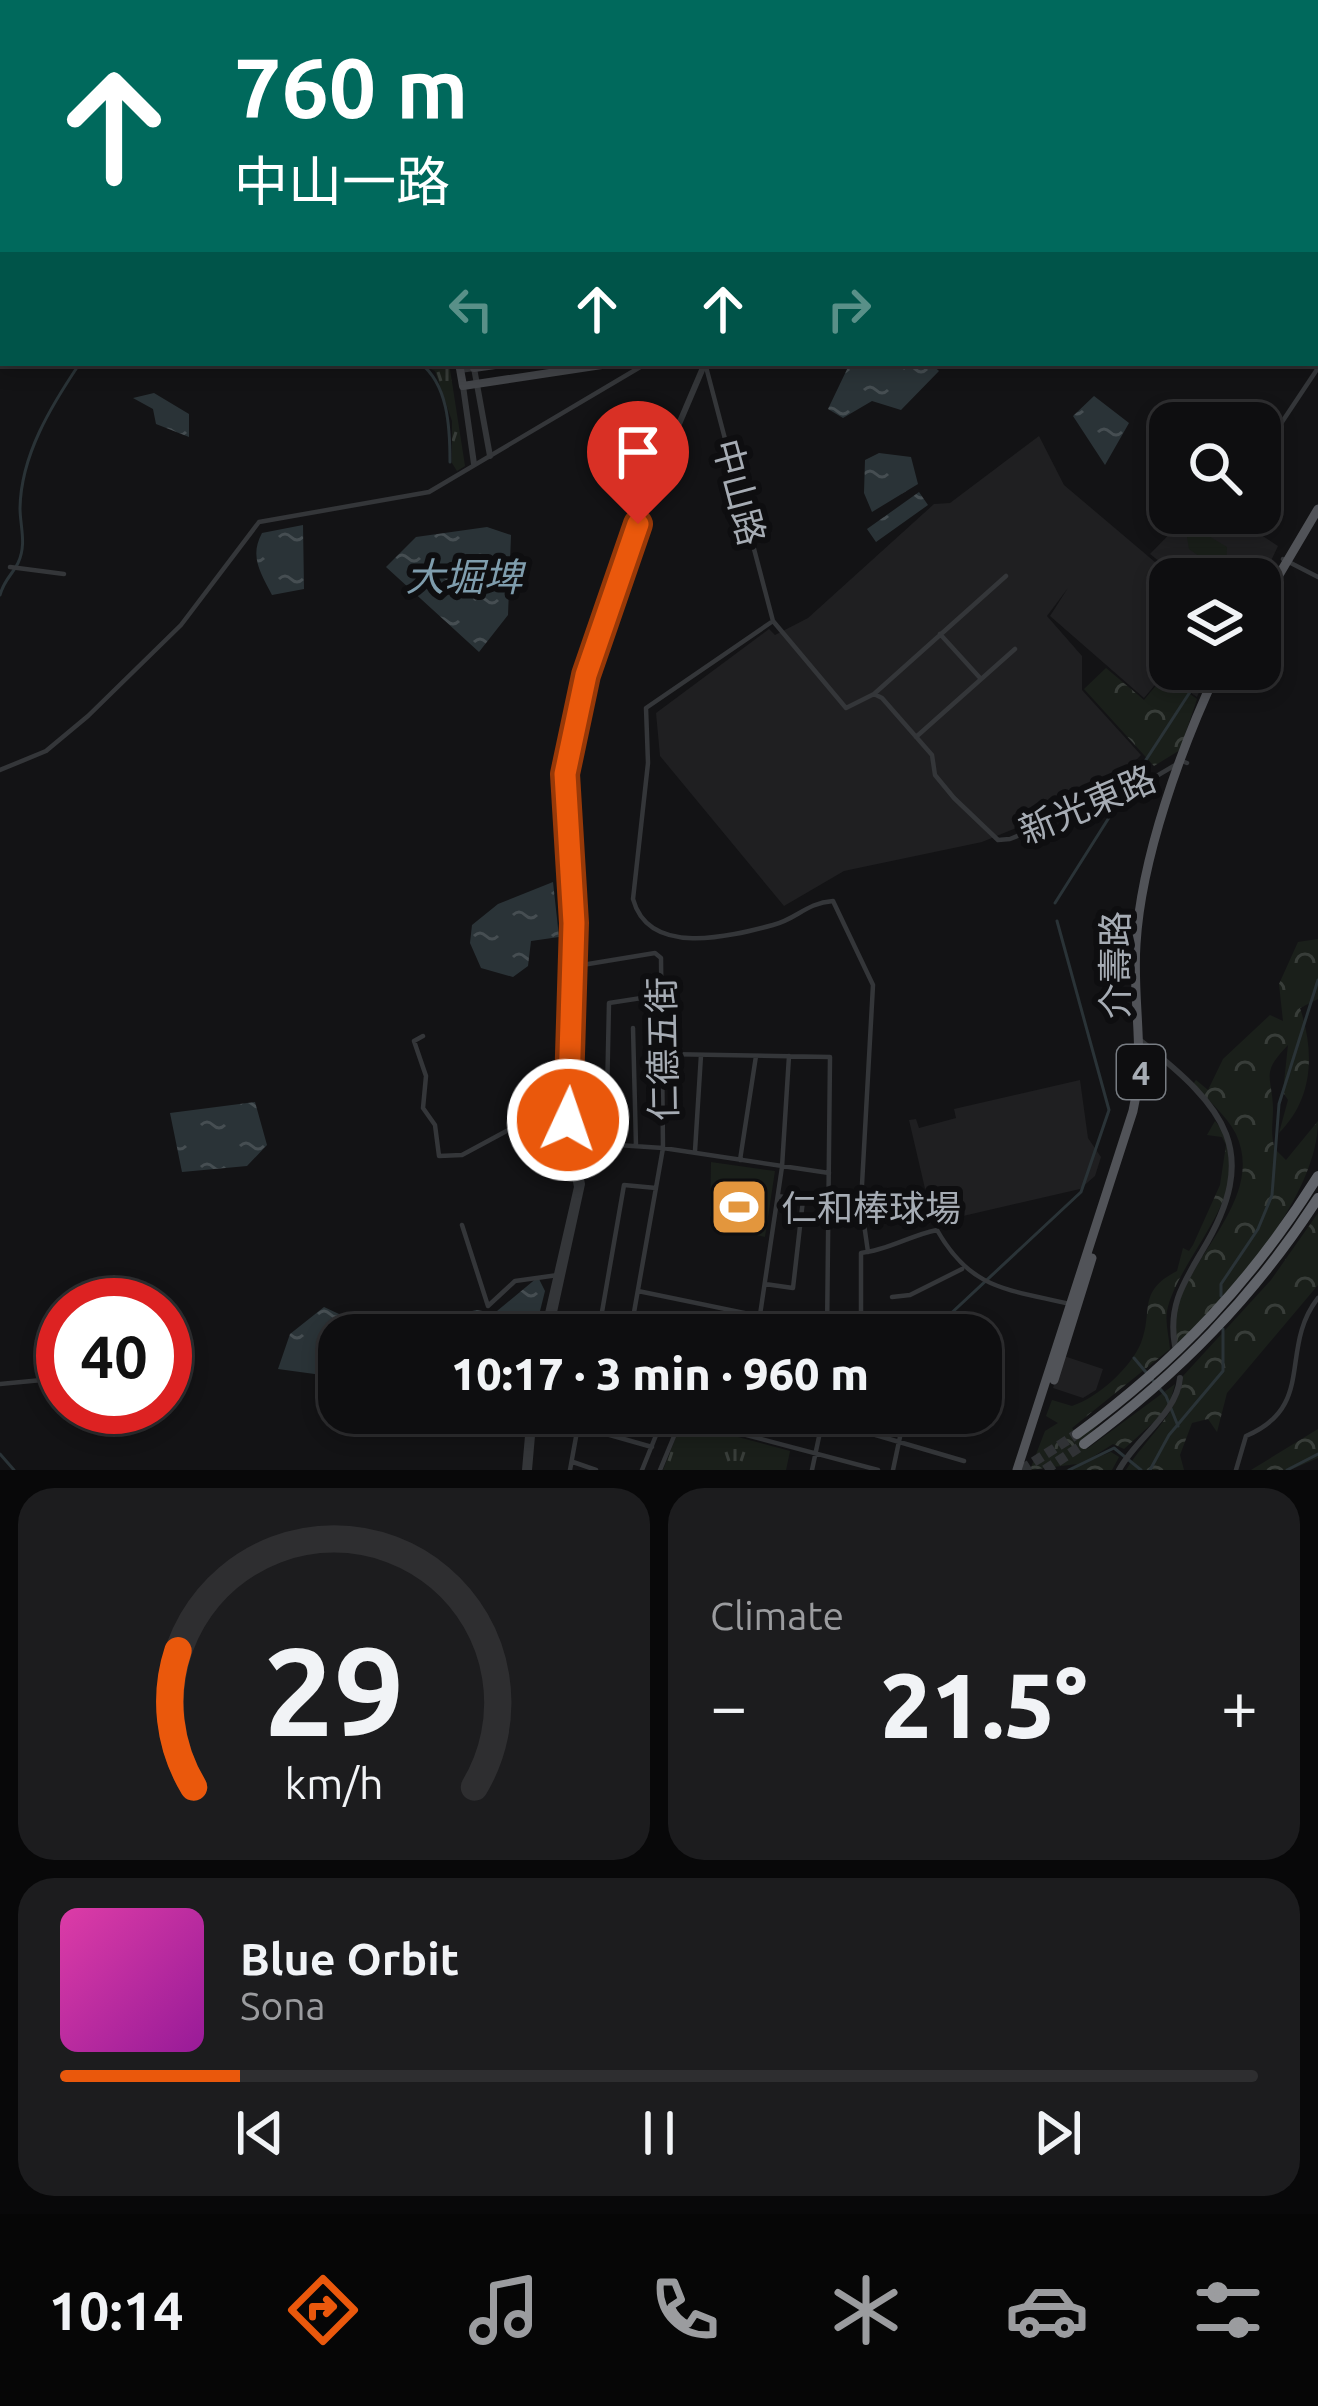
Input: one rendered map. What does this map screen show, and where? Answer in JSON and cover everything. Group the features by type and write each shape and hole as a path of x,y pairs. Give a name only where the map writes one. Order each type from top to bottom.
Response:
{"highway":[{"path":"1155,1382 1234,1295 1318,1176"},
{"path":"1080,1439 1204,1343 1236,1310 1318,1198"}],"main road":[{"path":"460,367 463,386 595,366"},
{"path":"1281,568 1318,499"},
{"path":"1281,566 1318,508"},
{"name":"介壽路","path":"1020,1470 1133,1111 1144,1044 1135,952 1141,894 1213,690"}],"street":[{"path":"460,367 474,366 490,456"},
{"path":"539,366 540,374"},
{"path":"0,770 64,739 175,632 259,522 422,494 641,366"},
{"path":"550,1314 577,1187 565,1100 571,967 563,790 586,675 647,499 704,366"},
{"name":"中山路","path":"706,366 773,621"},
{"path":"1281,424 1318,368"},
{"path":"463,386 474,464"},
{"path":"1285,560 1318,577"},
{"path":"10,567 64,574"},
{"path":"861,1314 860,1203 873,986 833,901 800,907 775,925 697,940 654,928 641,918 633,899 648,763 646,708 773,621 845,708 874,694 1006,575"},
{"path":"940,634 980,679"},
{"path":"874,694 916,737 1015,649"},
{"name":"新光東路","path":"916,737 932,755 935,775 998,840 1138,788 1184,762"},
{"name":"仁德五街","path":"571,967 655,953 661,958 663,1148 634,1314"},
{"path":"606,1144 609,1004 662,995"},
{"path":"633,1028 635,1146"},
{"path":"424,1036 414,1041 426,1076 423,1108 435,1125 439,1156 462,1155 565,1100"},
{"path":"1144,1044 1216,1115 1229,1133 1234,1156 1220,1221 1174,1302 1170,1318 1175,1346"},
{"path":"663,1054 830,1057 827,1314"},
{"path":"694,1153 700,1055"},
{"path":"740,1160 756,1055"},
{"path":"760,1314 782,1167 789,1056"},
{"path":"570,1142 663,1148 829,1173"},
{"path":"551,1314 580,1196 570,1142"},
{"path":"602,1314 624,1185 656,1188"},
{"path":"765,1284 794,1288 803,1200 778,1196"},
{"path":"462,1225 488,1306 515,1281 558,1275"},
{"path":"864,1253 907,1244 937,1230 962,1269 981,1281 1074,1306"},
{"path":"892,1297 910,1295 962,1269"},
{"path":"638,1292 750,1314"},
{"path":"1236,1470 1246,1436 1274,1421 1295,1384 1299,1324 1318,1298"},
{"path":"1119,1470 1152,1422 1168,1412 1180,1378"},
{"path":"0,1384 36,1381"},
{"path":"596,1470 570,1466 578,1426 652,1447"},
{"path":"527,1470 530,1434"},
{"path":"642,1470 657,1434"},
{"path":"660,1470 675,1434"},
{"path":"752,1434 878,1470"},
{"path":"812,1470 820,1434"},
{"path":"870,1434 964,1461"},
{"path":"893,1470 900,1434"}],"shaded area":[{"path":"1039,436 1064,485 1150,558 1151,690 1144,698 1050,616 1068,588 1047,616 1082,656 1082,690 1141,755 1105,792 982,842 844,871 784,906 660,756 656,713 769,629 775,635 808,618 934,504 950,503"},
{"path":"1170,534 1259,534 1278,546 1272,558 1155,558 1150,554"},
{"path":"1080,1080 1088,1138 1101,1157 1095,1176 1080,1189 933,1223 909,1120 916,1119 919,1128 956,1118 954,1109"},
{"path":"1064,1356 1103,1369 1096,1390 1083,1398 1053,1388"}],"green space":[{"path":"425,366 449,366 465,466 457,471 452,463 452,421 435,371"},
{"path":"1205,534 1227,547 1226,558 1202,558 1189,549 1187,537"},
{"path":"1106,668 1144,700 1152,690 1184,690 1197,699 1180,750 1154,766 1084,689"},
{"path":"1318,939 1318,999 1300,1008 1309,1058 1305,1090 1279,1133 1288,1100 1283,1092 1288,1045 1270,1075 1275,1149 1286,1160 1318,1121 1304,1180 1268,1242 1177,1344 1176,1318 1183,1292 1228,1215 1243,1162 1232,1127 1193,1084 1196,1080 1208,1090 1223,1059 1270,1015 1283,1021 1279,984 1298,942"},
{"path":"1215,1121 1229,1144 1232,1168 1215,1217 1167,1311 1170,1349 1072,1428 1078,1436 1098,1425 1081,1442 1087,1449 1175,1384 1168,1409 1124,1449 1113,1444 1083,1463 1111,1452 1119,1457 1112,1470 1066,1470 1077,1464 1030,1470 1045,1431 1058,1423 1046,1416 1052,1400 1072,1406 1082,1402 1130,1362 1145,1332 1151,1295 1177,1271 1183,1248 1189,1251 1193,1245 1220,1185 1226,1145 1222,1137 1207,1135"},
{"name":"仁和棒球場","path":"711,1162 775,1171 765,1237 725,1228 710,1216"},
{"path":"1318,1213 1318,1285 1227,1393 1217,1432 1208,1419 1192,1423 1180,1455 1184,1470 1126,1470 1169,1413 1183,1376 1271,1280"},
{"path":"1318,1429 1318,1458 1290,1470 1251,1470"},
{"path":"677,1434 727,1434 790,1451 786,1470 663,1470"}],"water":[{"path":"849,366 933,366 939,371 901,410 872,401 843,418 828,409"},
{"path":"154,393 189,414 189,437 156,424 153,409 133,398"},
{"path":"1094,396 1129,423 1105,465 1073,416"},
{"path":"879,453 911,457 918,484 872,512 864,493 865,460"},
{"path":"919,492 928,505 876,542 867,529"},
{"path":"303,525 304,589 272,595 257,557 258,542 262,533"},
{"name":"大堀埤","path":"487,527 511,535 508,615 479,652 386,567 416,537"},
{"path":"553,882 559,937 531,941 528,966 513,977 481,968 470,943 472,925 498,904"},
{"path":"255,1102 267,1145 247,1166 182,1172 170,1113"},
{"path":"538,1277 545,1291 539,1314 497,1311"},
{"path":"324,1307 339,1314 318,1314 318,1374 278,1369 290,1334"}],"waterway":[{"path":"0,595 21,556 22,488 32,450 78,366"},
{"path":"423,366 442,394 450,462"},
{"path":"1129,786 1190,692"},
{"path":"1055,903 1122,797"},
{"path":"950,1314 1081,1192 1109,1110 1057,921"},
{"path":"1221,1296 1221,1284 1258,1229 1272,1195 1279,1104 1318,980"},
{"path":"1150,1470 1169,1435 1223,1371 1223,1329"},
{"path":"1134,1358 1166,1396 1178,1426"},
{"path":"1069,1470 1114,1448 1141,1470"},
{"path":"0,1454 14,1470"},
{"path":"1287,1470 1318,1454"}],"tunnel":[{"path":"1021,1470 1077,1434"},
{"path":"1045,1470 1084,1444"}],"place":[{"name":"仁和棒球場","path":"739,1207"}],"route":[{"path":"568,1120 574,923 563,790 586,675 638,524"}]}
